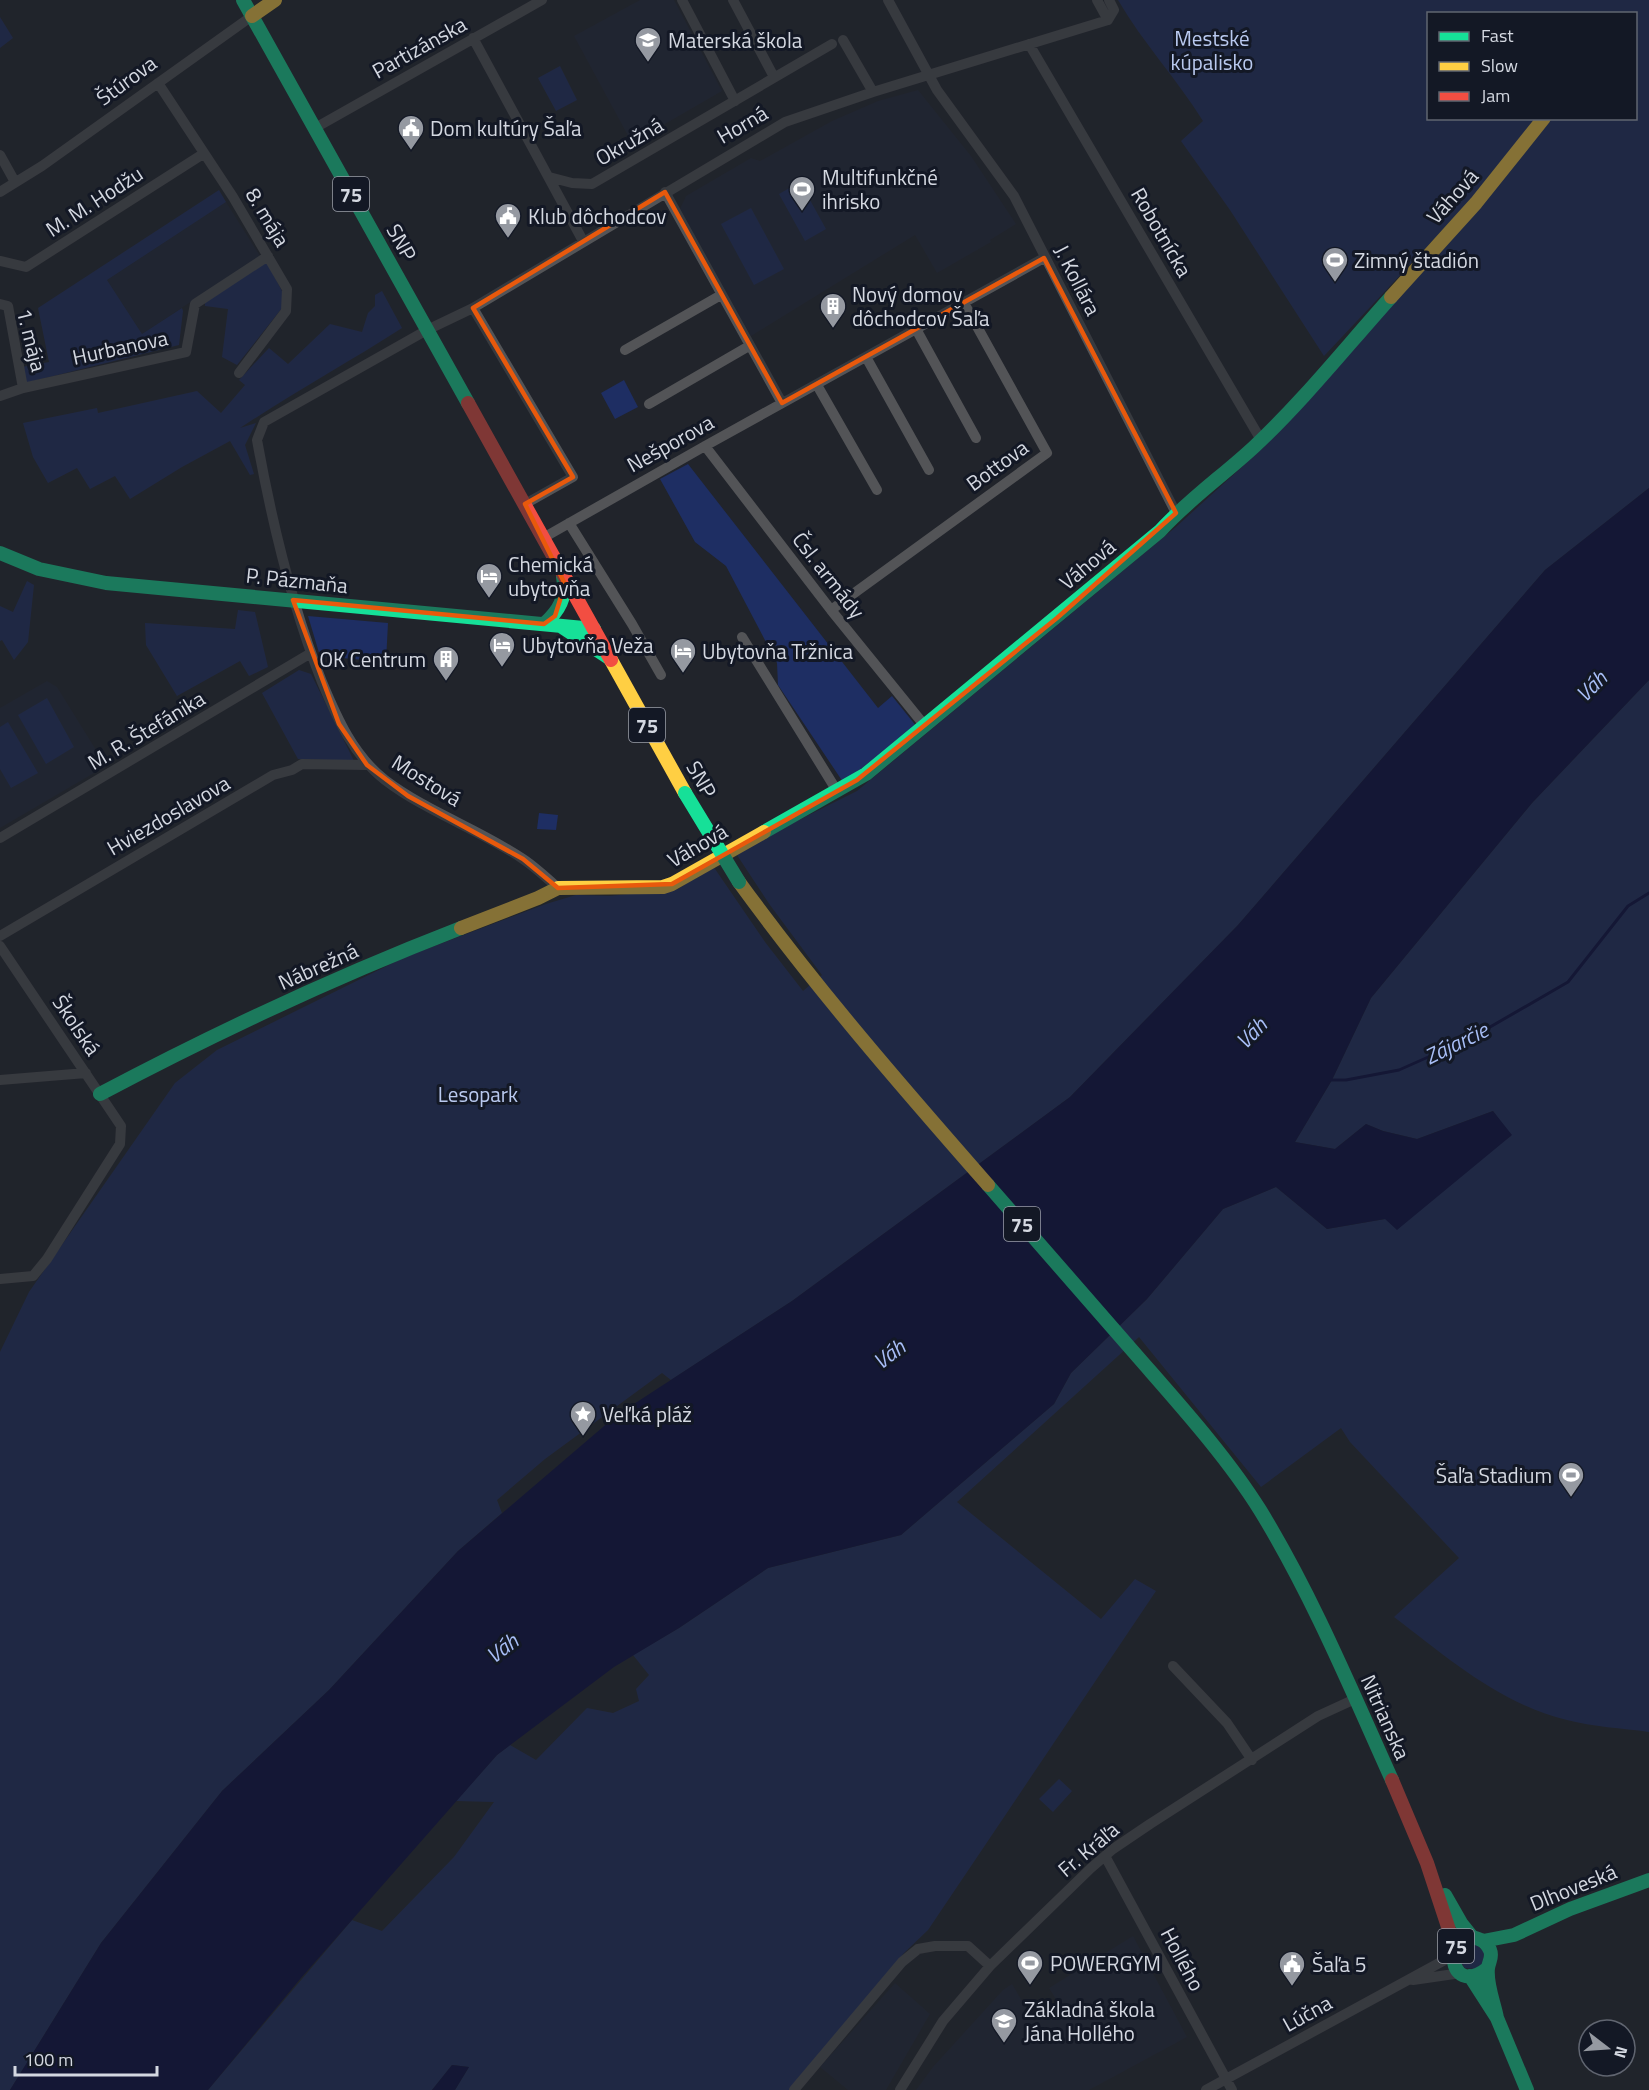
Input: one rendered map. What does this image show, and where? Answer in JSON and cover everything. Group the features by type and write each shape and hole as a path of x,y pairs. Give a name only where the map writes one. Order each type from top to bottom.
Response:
{"main road":[{"name":"SNP","path":"243,0 685,793 739,882 775,932 872,1053 1207,1437 1259,1509 1304,1589"},
{"name":"Štúrova","path":"252,16 275,0"},
{"name":"Váhová","path":"558,888 672,884 866,774 1100,582 1261,440 1476,203 1542,120"},
{"name":"P. Pázmaňa","path":"0,553 37,569 80,579 594,629"},
{"path":"544,624 561,608 565,584 560,567"},
{"path":"561,626 610,658"},
{"name":"Nábrežná","path":"100,1094 197,1043 265,1012 405,950 558,888"},
{"name":"Nitrianska","path":"1304,1589 1427,1863 1461,1923 1488,1947 1497,2018"},
{"name":"Nitrianska","path":"1427,1863 1454,1952 1454,1964 1466,1975 1497,2018 1527,2090"},
{"name":"Dlhoveská","path":"1478,1939 1514,1935 1570,1909 1649,1880"},
{"name":"Dlhoveská","path":"1489,1963 1514,1935"},
{"name":"75","path":"1454,1952 1462,1940 1478,1939"},
{"name":"75","path":"1466,1975 1482,1974 1489,1963"}],"street":[{"name":"Partizánska","path":"315,128 543,0"},
{"path":"682,0 735,101"},
{"path":"733,0 774,77"},
{"name":"J. Kollára","path":"888,0 928,75 1014,196 1176,513"},
{"path":"1097,0 1108,20"},
{"path":"1108,20 1114,10 1109,0"},
{"name":"Štúrova","path":"0,192 42,166 252,16"},
{"name":"Horná","path":"411,338 472,308 785,122 873,92 1108,20"},
{"path":"473,38 583,241"},
{"path":"843,40 873,92"},
{"name":"Okružná","path":"549,177 572,183 592,184 832,44"},
{"name":"Robotnícka","path":"1029,44 1261,440"},
{"name":"8. mája","path":"158,83 233,197 288,289 286,311 239,372"},
{"name":"M. M. Hodžu","path":"2,261 27,267 203,154"},
{"path":"0,155 15,182"},
{"path":"665,192 782,404"},
{"name":"Hurbanova","path":"0,396 23,388 186,352 195,304 268,256"},
{"name":"Nešporova","path":"543,538 1044,258"},
{"path":"625,350 721,295"},
{"name":"Bottova","path":"831,610 1047,453 964,303"},
{"name":"1. mája","path":"0,304 8,306 23,388"},
{"path":"472,308 573,477 525,504"},
{"path":"916,329 975,438"},
{"path":"411,338 436,345"},
{"name":"Mostová","path":"411,338 264,422 257,441 293,600 339,724 367,765 408,796 523,859 558,888"},
{"path":"649,404 749,346"},
{"path":"866,357 929,470"},
{"path":"817,385 878,490"},
{"name":"Čsl. armády","path":"705,446 831,610 925,726"},
{"path":"569,523 661,675"},
{"path":"742,637 837,791"},
{"name":"M. R. Štefánika","path":"0,838 311,653"},
{"name":"Hviezdoslavova","path":"0,936 273,776 302,764 367,765"},
{"name":"Školská","path":"0,946 121,1126 120,1144 47,1259 33,1276 0,1279"},
{"path":"0,1080 86,1073"},
{"path":"1173,1666 1227,1723 1252,1760"},
{"name":"Fr. Kráľa","path":"900,2090 943,2021 990,1966 1105,1856 1150,1824 1318,1716 1355,1699"},
{"name":"Hollého","path":"1105,1856 1232,2090"},
{"path":"794,2090 902,1962 918,1949 935,1946 968,1946 990,1966"},
{"name":"Lúčna","path":"1226,2079 1407,1981 1454,1952"},
{"name":"Lúčna","path":"1407,1981 1466,1975"},
{"path":"1206,2090 1226,2079"}],"highlighted area":[{"path":"665,192 782,403 1044,258 1176,513 1057,618 857,780 672,884 558,888 523,859 408,796 367,765 339,724 296,611 293,600 544,624 555,616 565,584 525,504 573,477 473,308"}],"shaded area":[{"name":"Materská škola","path":"640,0 674,0 722,91 632,143 574,36"},
{"path":"918,90 971,156 1016,224 990,240 991,242 937,273 915,235 751,336 680,209 686,196 751,158 760,161 832,121 878,101"},
{"path":"226,202 260,256 142,334 107,280"},
{"path":"47,681 57,687 106,766 0,828 0,708"},
{"path":"1133,1936 1187,2037 1089,2090 916,2090 933,2067 1003,1990 1012,1984 1034,2021 1060,2006 1049,1988"},
{"path":"895,1983 930,2014 886,2090 848,2090 820,2067"}],"green space":[{"path":"1118,0 1649,0 1649,488 1545,570 1238,925 1070,1097 792,1301 671,1380 662,1373 545,1459 497,1500 502,1513 458,1551 329,1690 222,1791 101,1943 10,2090 0,2090 0,1352 29,1292 175,1083 217,1050 403,958 546,904 576,895 610,896 678,889 713,866 765,942 803,991 822,975 770,905 735,852 857,791 1176,527 1264,447 1476,209 1551,120 1637,120 1637,12 1427,12 1427,120 1539,120 1469,202 1324,356 1230,210 1181,141 1203,121"},
{"path":"0,17 13,38 0,48"},
{"path":"560,66 577,100 556,111 538,78"},
{"path":"800,182 826,229 805,241 779,194"},
{"path":"219,190 226,202 107,280 142,334 182,308 179,345 25,383 22,367 49,362 38,308"},
{"path":"751,208 784,269 754,285 721,224"},
{"path":"266,260 284,295 282,308 237,365 222,357 228,309 205,306 205,301"},
{"path":"382,291 402,328 240,428 256,423 245,445 254,474 250,475 230,441 130,499 115,476 90,489 77,468 48,483 33,457 23,423 97,408 98,413 197,391 221,413 245,385 239,380 269,348 288,364 330,324 362,332 368,313 375,306 375,295"},
{"path":"624,380 638,407 615,419 601,393"},
{"path":"688,464 878,708 892,696 917,727 843,782 778,685 777,663 726,566 695,542 660,479"},
{"path":"27,581 34,585 28,642 14,660 2,640 0,641 0,606 13,612"},
{"path":"238,610 255,612 268,667 249,676 240,661 177,696 146,645 145,623 235,629"},
{"path":"308,616 388,623 386,662 320,656"},
{"path":"299,670 311,674 354,761 298,759 262,693"},
{"path":"1649,680 1649,1732 1577,1722 1543,1713 1519,1703 1476,1678 1394,1617 1459,1558 1350,1442 1341,1428 1261,1487 1139,1337 957,1502 1101,1619 1135,1579 1156,1591 928,1930 904,1953 793,2090 455,2090 469,2067 452,2065 432,2090 208,2090 352,1920 382,1931 454,1857 494,1802 456,1801 497,1755 510,1745 536,1760 587,1708 613,1713 639,1701 636,1689 649,1675 633,1655 679,1628 768,1568 901,1535 1054,1404 1071,1373 1147,1299 1223,1209 1276,1187 1327,1229 1385,1219 1511,1136 1493,1111 1417,1139 1383,1131 1366,1124 1335,1149 1295,1142 1332,1080 1371,998 1532,803"},
{"path":"47,698 74,747 46,764 18,715"},
{"path":"8,722 38,773 11,788 0,769 0,727"},
{"path":"539,813 558,815 556,830 537,829"},
{"path":"1059,1779 1072,1791 1053,1812 1039,1799"},
{"path":"1476,1944 1484,1952 1483,1963 1476,1969 1465,1968 1458,1959 1460,1948"}],"water":[{"name":"Váh","path":"1649,488 1649,680 1532,803 1371,998 1332,1080 1295,1142 1335,1149 1366,1124 1383,1131 1417,1139 1493,1111 1512,1135 1397,1230 1385,1219 1327,1229 1276,1187 1223,1209 1147,1299 1071,1373 1054,1404 901,1535 768,1568 679,1628 614,1667 497,1755 301,1978 208,2090 10,2090 101,1943 222,1791 329,1690 458,1551 617,1415 792,1301 1070,1097 1238,925 1545,570"},
{"path":"452,2065 469,2067 455,2090 432,2090"}],"waterway":[{"name":"Zájarčie","path":"1330,1080 1346,1080 1399,1070 1471,1038 1568,982 1628,906 1649,893"}],"traffic: fast":[{"path":"243,0 468,403"},
{"path":"764,832 866,774 1160,531 1273,428 1308,392 1391,297"},
{"path":"0,553 39,569 106,583 594,629"},
{"path":"544,624 561,603 564,591 563,577"},
{"path":"562,627 609,658"},
{"path":"685,793 739,882"},
{"path":"100,1094 278,1006 369,965 461,928"},
{"path":"988,1185 1186,1412 1247,1490 1297,1575 1392,1780"},
{"path":"1483,1941 1514,1935 1570,1909 1649,1880"},
{"path":"1445,1895 1461,1923 1473,1938"},
{"path":"1488,1968 1474,1976 1463,1975 1457,1969 1454,1960 1455,1949 1460,1941 1468,1937 1481,1940 1490,1950 1488,1980 1497,2018"},
{"path":"1470,1976 1497,2018 1527,2090"}],"traffic: slow":[{"path":"252,16 275,0"},
{"path":"1391,297 1476,203 1542,120"},
{"path":"611,660 685,793"},
{"path":"461,928 558,888 663,887 764,832"},
{"path":"739,882 829,999 988,1185"}],"traffic: jam":[{"path":"468,403 611,660"},
{"path":"1392,1780 1427,1863 1455,1948"}],"place":[{"name":"Materská škola","path":"648,63"},
{"name":"Dom kultúry Šaľa","path":"411,151"},
{"name":"Multifunkčné ihrisko","path":"802,212"},
{"name":"Klub dôchodcov","path":"508,239"},
{"name":"Zimný štadión","path":"1335,283"},
{"name":"Nový domov dôchodcov Šaľa","path":"833,329"},
{"name":"Chemická ubytovňa","path":"489,599"},
{"name":"Ubytovňa Veža","path":"502,668"},
{"name":"Ubytovňa Tržnica","path":"683,674"},
{"name":"OK Centrum","path":"446,682"},
{"name":"Veľká pláž","path":"583,1437"},
{"name":"Šaľa Stadium","path":"1571,1498"},
{"name":"POWERGYM","path":"1030,1986"},
{"name":"Šaľa 5","path":"1292,1987"},
{"name":"Základná škola Jána Hollého","path":"1004,2044"}],"park label":[{"name":"Mestské kúpalisko","path":"1212,50"},
{"name":"Lesopark","path":"478,1094"}]}
